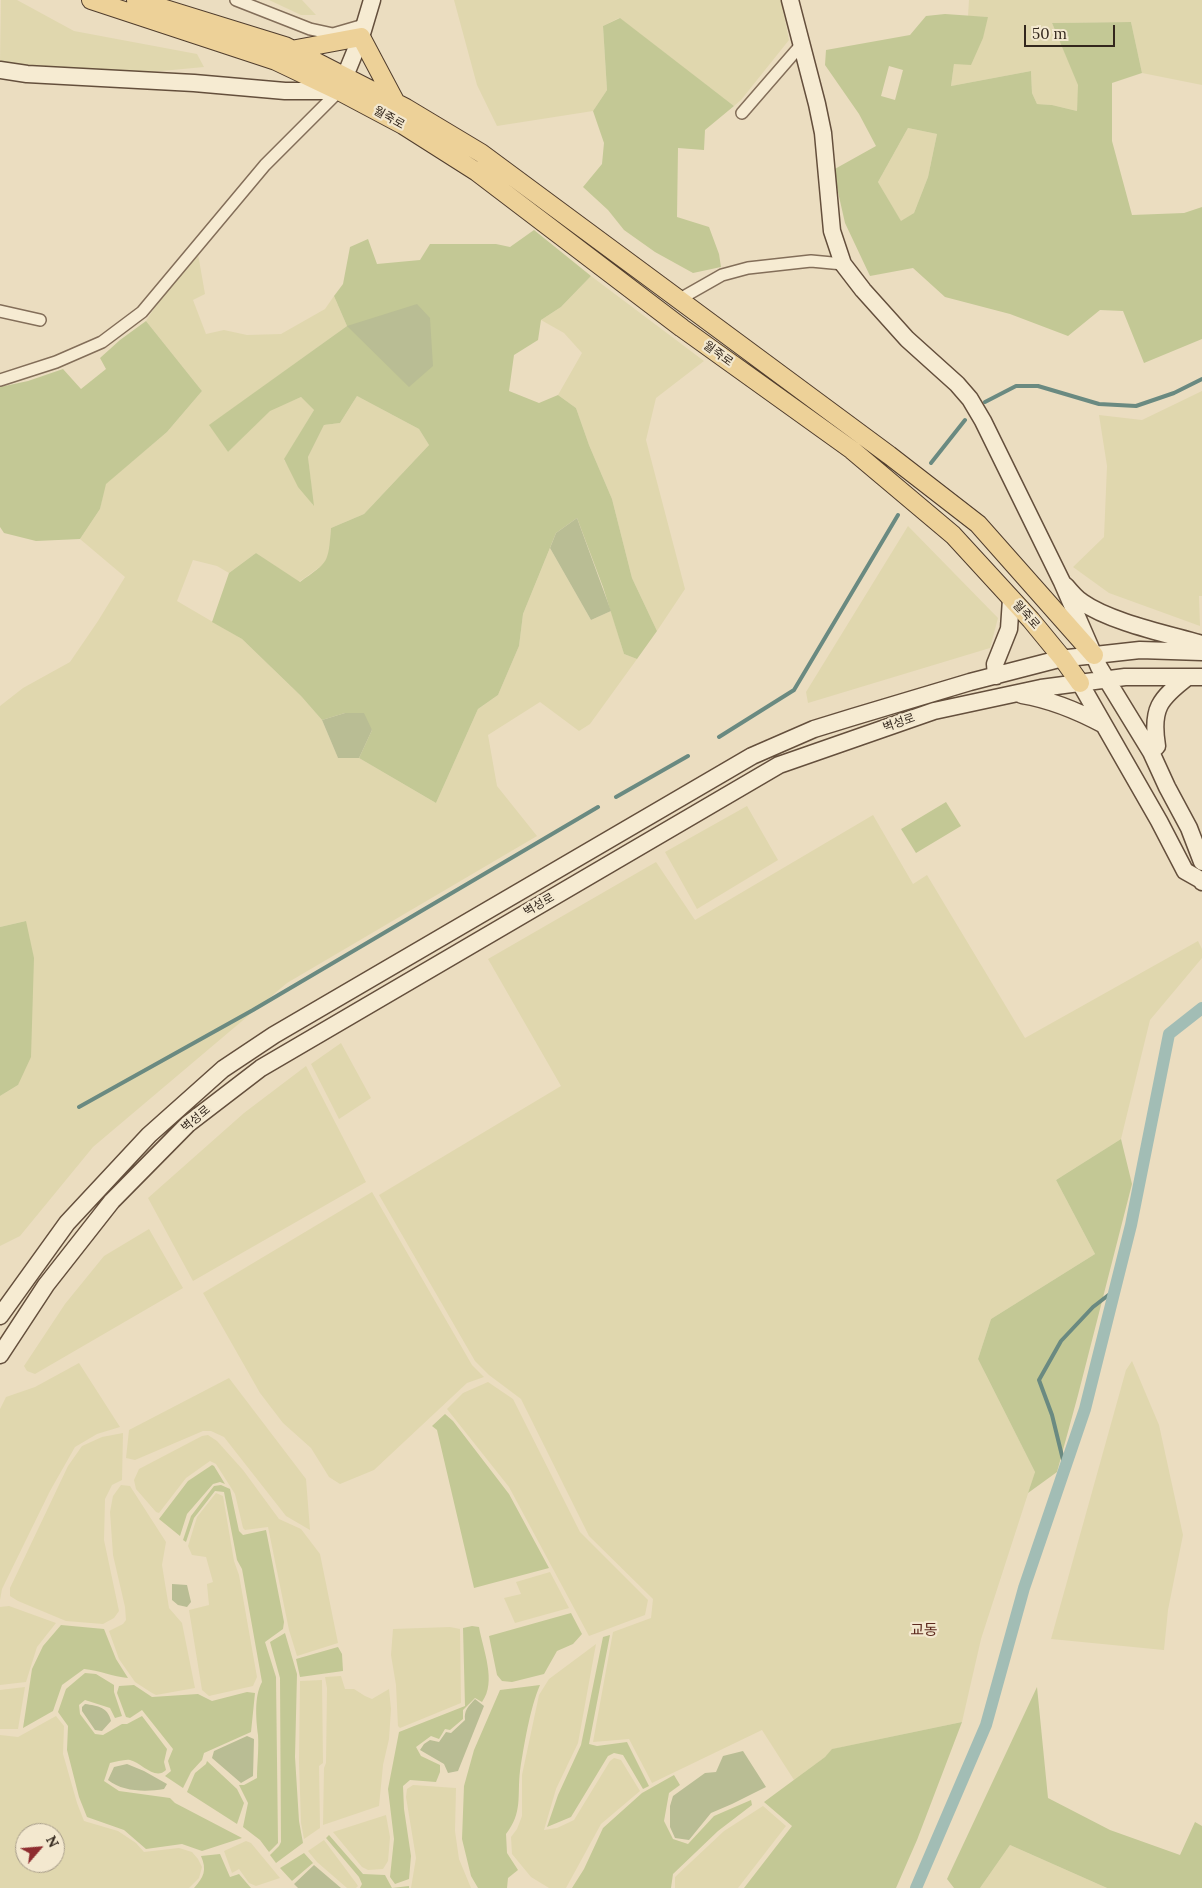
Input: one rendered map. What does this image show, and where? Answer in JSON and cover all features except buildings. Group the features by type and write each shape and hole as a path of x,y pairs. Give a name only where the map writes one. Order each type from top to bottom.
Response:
{"main road":[{"name":"월죽로","path":"91,0 396,103 481,153 889,455 978,524 1094,655 1099,667 1151,752 1189,828 1202,862"},
{"name":"월죽로","path":"136,0 292,50 403,125 477,172 682,328 852,450 952,535 1063,658 1105,726 1185,871 1202,880"},
{"path":"0,70 27,74 194,83 285,91 342,84 363,31 372,0"},
{"path":"790,0 823,133 832,231 843,264 894,325 957,384 970,399 983,421 1062,582 1094,655"},
{"path":"292,50 363,31"},
{"path":"363,31 396,103"},
{"path":"1062,582 1081,602 1098,612 1202,644"},
{"path":"996,676 995,664 1010,629 1011,599"},
{"name":"벽성로","path":"0,1316 68,1223 149,1135 223,1069 274,1035 752,756 814,729 1063,658 1140,650 1202,652"},
{"path":"1151,752 1157,746 1154,727 1155,717 1161,702 1171,690 1195,677"},
{"name":"벽성로","path":"2,1347 46,1286 112,1201 188,1124 261,1068 779,765 934,711 1015,694 1107,678 1195,677"},
{"path":"1015,694 1054,703 1082,713 1105,726"}],"street":[{"path":"236,0 310,29 333,34 363,31"},
{"path":"742,113 801,45"},
{"path":"0,380 56,362 102,342 142,312 265,165 342,84"},
{"path":"678,300 722,275 748,268 811,261 843,264"},
{"path":"0,311 40,320"}],"shaded area":[{"path":"1,0 17,0 74,31 197,54 204,67 151,72 29,67 0,62"},
{"path":"269,0 302,0 316,15 301,15"},
{"path":"454,0 781,0 789,40 741,100 734,106 619,18 603,26 607,90 593,111 497,126 477,85"},
{"path":"969,0 1202,0 1202,85 1142,73 1131,22 1052,23 1079,85 1077,111 1052,105 1037,104 1032,93 1031,71 951,86 954,63 988,17 968,16"},
{"path":"908,128 937,134 928,177 914,213 901,222 878,182"},
{"path":"198,254 205,294 193,300 206,334 224,330 247,335 281,334 325,309 334,296 347,326 210,425 228,452 270,410 301,397 314,410 284,460 313,505 308,457 324,425 340,423 357,396 419,429 429,445 364,514 331,528 329,555 324,564 299,582 256,553 229,573 217,566 193,560 177,601 242,639 301,696 322,720 338,758 359,758 436,803 478,709 498,695 519,646 523,614 550,548 591,620 611,611 624,654 637,659 590,724 579,731 540,702 488,735 497,786 537,836 287,983 93,1147 20,1236 0,1246 0,1096 18,1085 26,921 0,927 0,706 23,688 70,662 125,577 80,539 100,509 105,484 167,432 202,391 146,321 170,284"},
{"path":"591,276 704,361 656,398 646,440 685,589 657,631 632,578 612,499 589,445 576,408 558,395 582,353 564,333 541,320 561,307"},
{"path":"1202,391 1202,596 1199,596 1200,626 1109,593 1073,567 1104,537 1107,466 1099,415 1142,420"},
{"path":"908,526 998,618 990,648 808,703 806,692"},
{"path":"747,806 778,860 697,909 665,852"},
{"path":"873,815 913,884 927,875 1025,1038 1198,941 1202,949 1202,958 1150,1020 1121,1139 1056,1180 1095,1254 991,1319 978,1359 1035,1472 981,1639 962,1722 833,1749 794,1780 762,1730 652,1783 629,1739 593,1742 613,1632 651,1618 653,1599 589,1536 521,1399 489,1375 475,1361 379,1195 561,1086 488,959 656,862 695,920"},
{"path":"341,1043 371,1098 339,1119 311,1064"},
{"path":"306,1066 366,1182 193,1281 148,1198 244,1113"},
{"path":"372,1192 472,1365 484,1377 467,1383 374,1470 340,1484 329,1477 311,1448 283,1423 260,1393 203,1293"},
{"path":"149,1229 183,1288 35,1374 27,1371 24,1366 65,1304 104,1256"},
{"path":"1132,1361 1159,1425 1183,1535 1168,1610 1164,1650 1051,1639 1126,1370"},
{"path":"79,1363 120,1427 97,1434 75,1447 50,1491 2,1589 0,1600 0,1409 6,1397 35,1387"},
{"path":"229,1378 306,1479 310,1530 286,1516 224,1437 211,1431 203,1431 135,1460 126,1458 129,1430"},
{"path":"488,1382 513,1399 580,1532 648,1600 645,1615 589,1636 509,1487 447,1409 463,1393"},
{"path":"123,1433 122,1480 112,1485 105,1499 104,1540 119,1611 114,1618 103,1624 66,1621 10,1596 10,1588 68,1466 82,1446 102,1437"},
{"path":"208,1435 217,1441 243,1470 279,1519 301,1529 320,1554 338,1643 297,1656 289,1630 268,1527 245,1530 243,1528 235,1494 216,1464 210,1461 186,1478 159,1513 136,1489 134,1480 139,1469 202,1436"},
{"path":"121,1485 130,1486 166,1542 162,1565 169,1608 182,1623 195,1688 156,1695 135,1682 119,1659 109,1631 123,1624 126,1620 125,1607 113,1555 110,1512 113,1496"},
{"path":"216,1493 223,1496 257,1677 253,1686 209,1696 202,1690 189,1610 209,1605 207,1584 213,1582 206,1557 192,1555 188,1546 197,1517"},
{"path":"550,1572 569,1608 515,1623 504,1598 521,1594 516,1582"},
{"path":"9,1606 56,1623 37,1647 26,1682 0,1685 0,1607"},
{"path":"450,1627 460,1629 461,1703 400,1728 398,1726 396,1685 391,1655 393,1629"},
{"path":"596,1644 578,1743 556,1789 544,1830 557,1828 574,1820 610,1761 614,1758 621,1760 640,1791 601,1824 566,1888 549,1888 531,1877 512,1854 511,1837 517,1829 522,1816 522,1775 539,1695 549,1679"},
{"path":"341,1676 345,1689 354,1689 372,1699 389,1689 391,1709 389,1739 383,1765 379,1806 323,1825 324,1768 326,1763 327,1688 325,1677"},
{"path":"322,1680 323,1763 319,1766 320,1828 304,1839 301,1823 299,1762 300,1681"},
{"path":"25,1687 18,1729 0,1729 0,1690"},
{"path":"56,1716 64,1726 63,1754 84,1821 118,1831 136,1843 144,1852 179,1848 192,1852 202,1867 199,1878 189,1888 0,1888 0,1735 18,1737"},
{"path":"413,1785 456,1788 455,1831 459,1859 471,1888 411,1888 416,1858 406,1797 407,1789"},
{"path":"763,1806 786,1826 738,1888 675,1888 675,1877 724,1831"},
{"path":"386,1815 390,1837 388,1861 383,1869 368,1870 362,1867 333,1832"},
{"path":"324,1840 358,1886 356,1888 347,1888 317,1862 308,1851"},
{"path":"246,1841 251,1843 280,1878 256,1886 249,1883 239,1869 232,1873 224,1851"},
{"path":"1010,1845 1107,1888 980,1888"}],"green space":[{"path":"945,14 988,17 983,38 971,65 954,64 951,86 1031,71 1032,93 1037,104 1052,105 1077,111 1078,85 1052,23 1131,22 1142,73 1112,83 1112,141 1132,215 1184,213 1202,207 1202,339 1144,363 1123,311 1100,310 1068,336 1010,314 945,297 913,268 870,276 845,223 833,170 876,146 859,114 825,65 826,50 910,35 926,16","holes":["889,66 903,70 895,100 881,96","908,128 937,134 928,177 914,213 901,221 878,182"]},
{"path":"620,18 734,106 705,130 704,150 678,148 677,217 709,227 719,254 721,267 693,273 655,252 624,230 608,210 583,187 602,164 604,143 593,111 607,90 603,26"},
{"path":"534,230 591,276 561,307 541,320 538,340 514,355 509,391 539,403 558,395 576,408 589,445 612,499 632,578 657,631 637,659 624,654 603,587 577,518 556,533 523,614 519,646 498,695 478,709 436,803 359,758 372,730 345,713 322,720 301,696 242,639 212,622 229,573 256,553 300,582 317,570 325,561 328,555 331,528 364,514 429,445 419,429 357,396 340,423 324,425 308,457 314,506 298,487 284,459 314,410 301,397 270,411 228,452 209,425 347,326 334,296 343,284 350,247 368,239 377,264 420,260 430,244 496,244 510,247"},
{"path":"417,304 430,318 433,366 409,387 347,326"},
{"path":"146,321 202,391 167,432 106,484 100,509 80,539 36,541 4,533 0,527 0,387 28,381 63,369 81,389 106,369 100,358"},
{"path":"577,518 611,611 591,620 550,548 556,533"},
{"path":"345,713 364,713 372,730 359,758 338,758 322,720"},
{"path":"946,802 961,826 916,853 901,829"},
{"path":"26,921 34,958 31,1057 18,1085 0,1096 0,927"},
{"path":"1121,1139 1132,1184 1078,1395 1057,1472 1028,1493 1035,1472 978,1359 991,1319 1095,1254 1056,1180"},
{"path":"445,1414 453,1421 509,1494 549,1568 474,1588 437,1430 432,1426"},
{"path":"212,1465 225,1484 220,1482 213,1484 187,1514 180,1536 159,1519 188,1481"},
{"path":"221,1485 230,1489 239,1531 243,1535 266,1530 284,1622 283,1629 265,1642 276,1677 278,1843 269,1852 260,1840 243,1827 248,1803 239,1785 244,1785 257,1778 258,1740 256,1708 259,1688 262,1682 242,1569 237,1560 224,1492 215,1491 194,1518 186,1542 183,1540 191,1516 214,1486"},
{"path":"172,1584 187,1585 191,1602 187,1607 178,1605 172,1600"},
{"path":"571,1613 582,1634 573,1644 557,1651 544,1674 512,1682 502,1681 497,1675 489,1636"},
{"path":"61,1625 104,1629 116,1659 128,1678 84,1669 62,1685 53,1711 23,1728 32,1669 43,1646"},
{"path":"479,1627 486,1656 489,1676 486,1694 482,1702 475,1698 463,1710 463,1719 450,1730 445,1729 439,1739 431,1736 416,1747 421,1756 440,1765 440,1772 436,1782 410,1780 403,1786 404,1809 411,1856 409,1879 395,1884 390,1877 394,1839 388,1789 399,1732 465,1706 463,1628"},
{"path":"285,1633 297,1674 295,1757 299,1821 303,1843 276,1863 270,1855 281,1842 280,1678 270,1642"},
{"path":"610,1635 589,1744 597,1746 627,1742 649,1786 643,1789 623,1755 614,1753 608,1756 571,1817 547,1827 558,1795 581,1745 603,1637"},
{"path":"338,1647 342,1654 343,1671 300,1677 296,1659"},
{"path":"85,1673 96,1674 114,1685 114,1692 122,1716 115,1718 110,1708 85,1700 79,1705 80,1714 95,1734 103,1735 122,1724 127,1724 142,1716 167,1749 164,1762 166,1770 162,1773 157,1774 135,1762 123,1760 110,1763 104,1781 119,1791 170,1798 175,1803 242,1838 202,1851 182,1844 146,1849 124,1830 87,1817 79,1797 67,1750 68,1726 58,1712 66,1689"},
{"path":"134,1685 152,1697 198,1694 212,1701 247,1692 255,1693 251,1732 204,1753 202,1760 191,1772 183,1788 165,1776 171,1771 168,1761 173,1749 142,1710 130,1718 126,1717 117,1693 119,1686"},
{"path":"540,1685 533,1704 525,1738 517,1811 506,1834 507,1853 518,1870 508,1878 507,1888 478,1888 471,1876 462,1839 464,1786 474,1750 500,1690"},
{"path":"1037,1687 1048,1798 1110,1830 1180,1855 1195,1822 1202,1826 1202,1888 1107,1888 1010,1845 980,1888 954,1888 947,1879"},
{"path":"475,1699 484,1706 458,1771 448,1773 444,1764 420,1750 430,1740 439,1742 446,1732 451,1733 465,1720 466,1711"},
{"path":"85,1704 105,1710 110,1716 111,1721 102,1731 95,1730 82,1711 82,1707"},
{"path":"962,1722 917,1840 896,1888 744,1888 792,1826 764,1802 825,1757 832,1749"},
{"path":"247,1736 254,1739 253,1776 241,1783 212,1758 214,1751"},
{"path":"743,1751 766,1787 711,1813 689,1840 675,1838 670,1827 670,1806 673,1796 705,1773 716,1772 723,1756"},
{"path":"207,1761 237,1789 244,1803 237,1824 187,1792 195,1773"},
{"path":"127,1764 167,1784 164,1789 142,1791 121,1787 108,1780 114,1767"},
{"path":"674,1775 680,1785 669,1793 664,1821 673,1839 688,1844 714,1816 751,1800 752,1805 718,1831 673,1874 671,1888 572,1888 584,1869 603,1828 642,1793"},
{"path":"329,1835 363,1874 385,1875 392,1888 360,1888 362,1884 359,1877 326,1838"},
{"path":"304,1853 313,1863 292,1881 280,1868"},
{"path":"220,1854 230,1877 239,1874 251,1888 194,1888 200,1880 204,1869 201,1856"},
{"path":"314,1865 341,1888 298,1888 294,1884"},
{"path":"409,1886 409,1888 392,1888"}],"waterway":[{"path":"985,402 1016,386 1038,386 1099,404 1136,406 1174,393 1202,379"},
{"path":"931,463 965,420"},
{"path":"719,737 794,690 898,515"},
{"path":"616,797 688,756"},
{"path":"79,1107 253,1010 598,807"},
{"path":"916,1888 986,1725 1024,1588 1085,1409 1131,1225 1169,1034 1202,1008"},
{"path":"1065,1468 1052,1415 1039,1380 1061,1341 1093,1307 1115,1290"}],"district":[{"name":"교동","path":"924,1631"}]}
